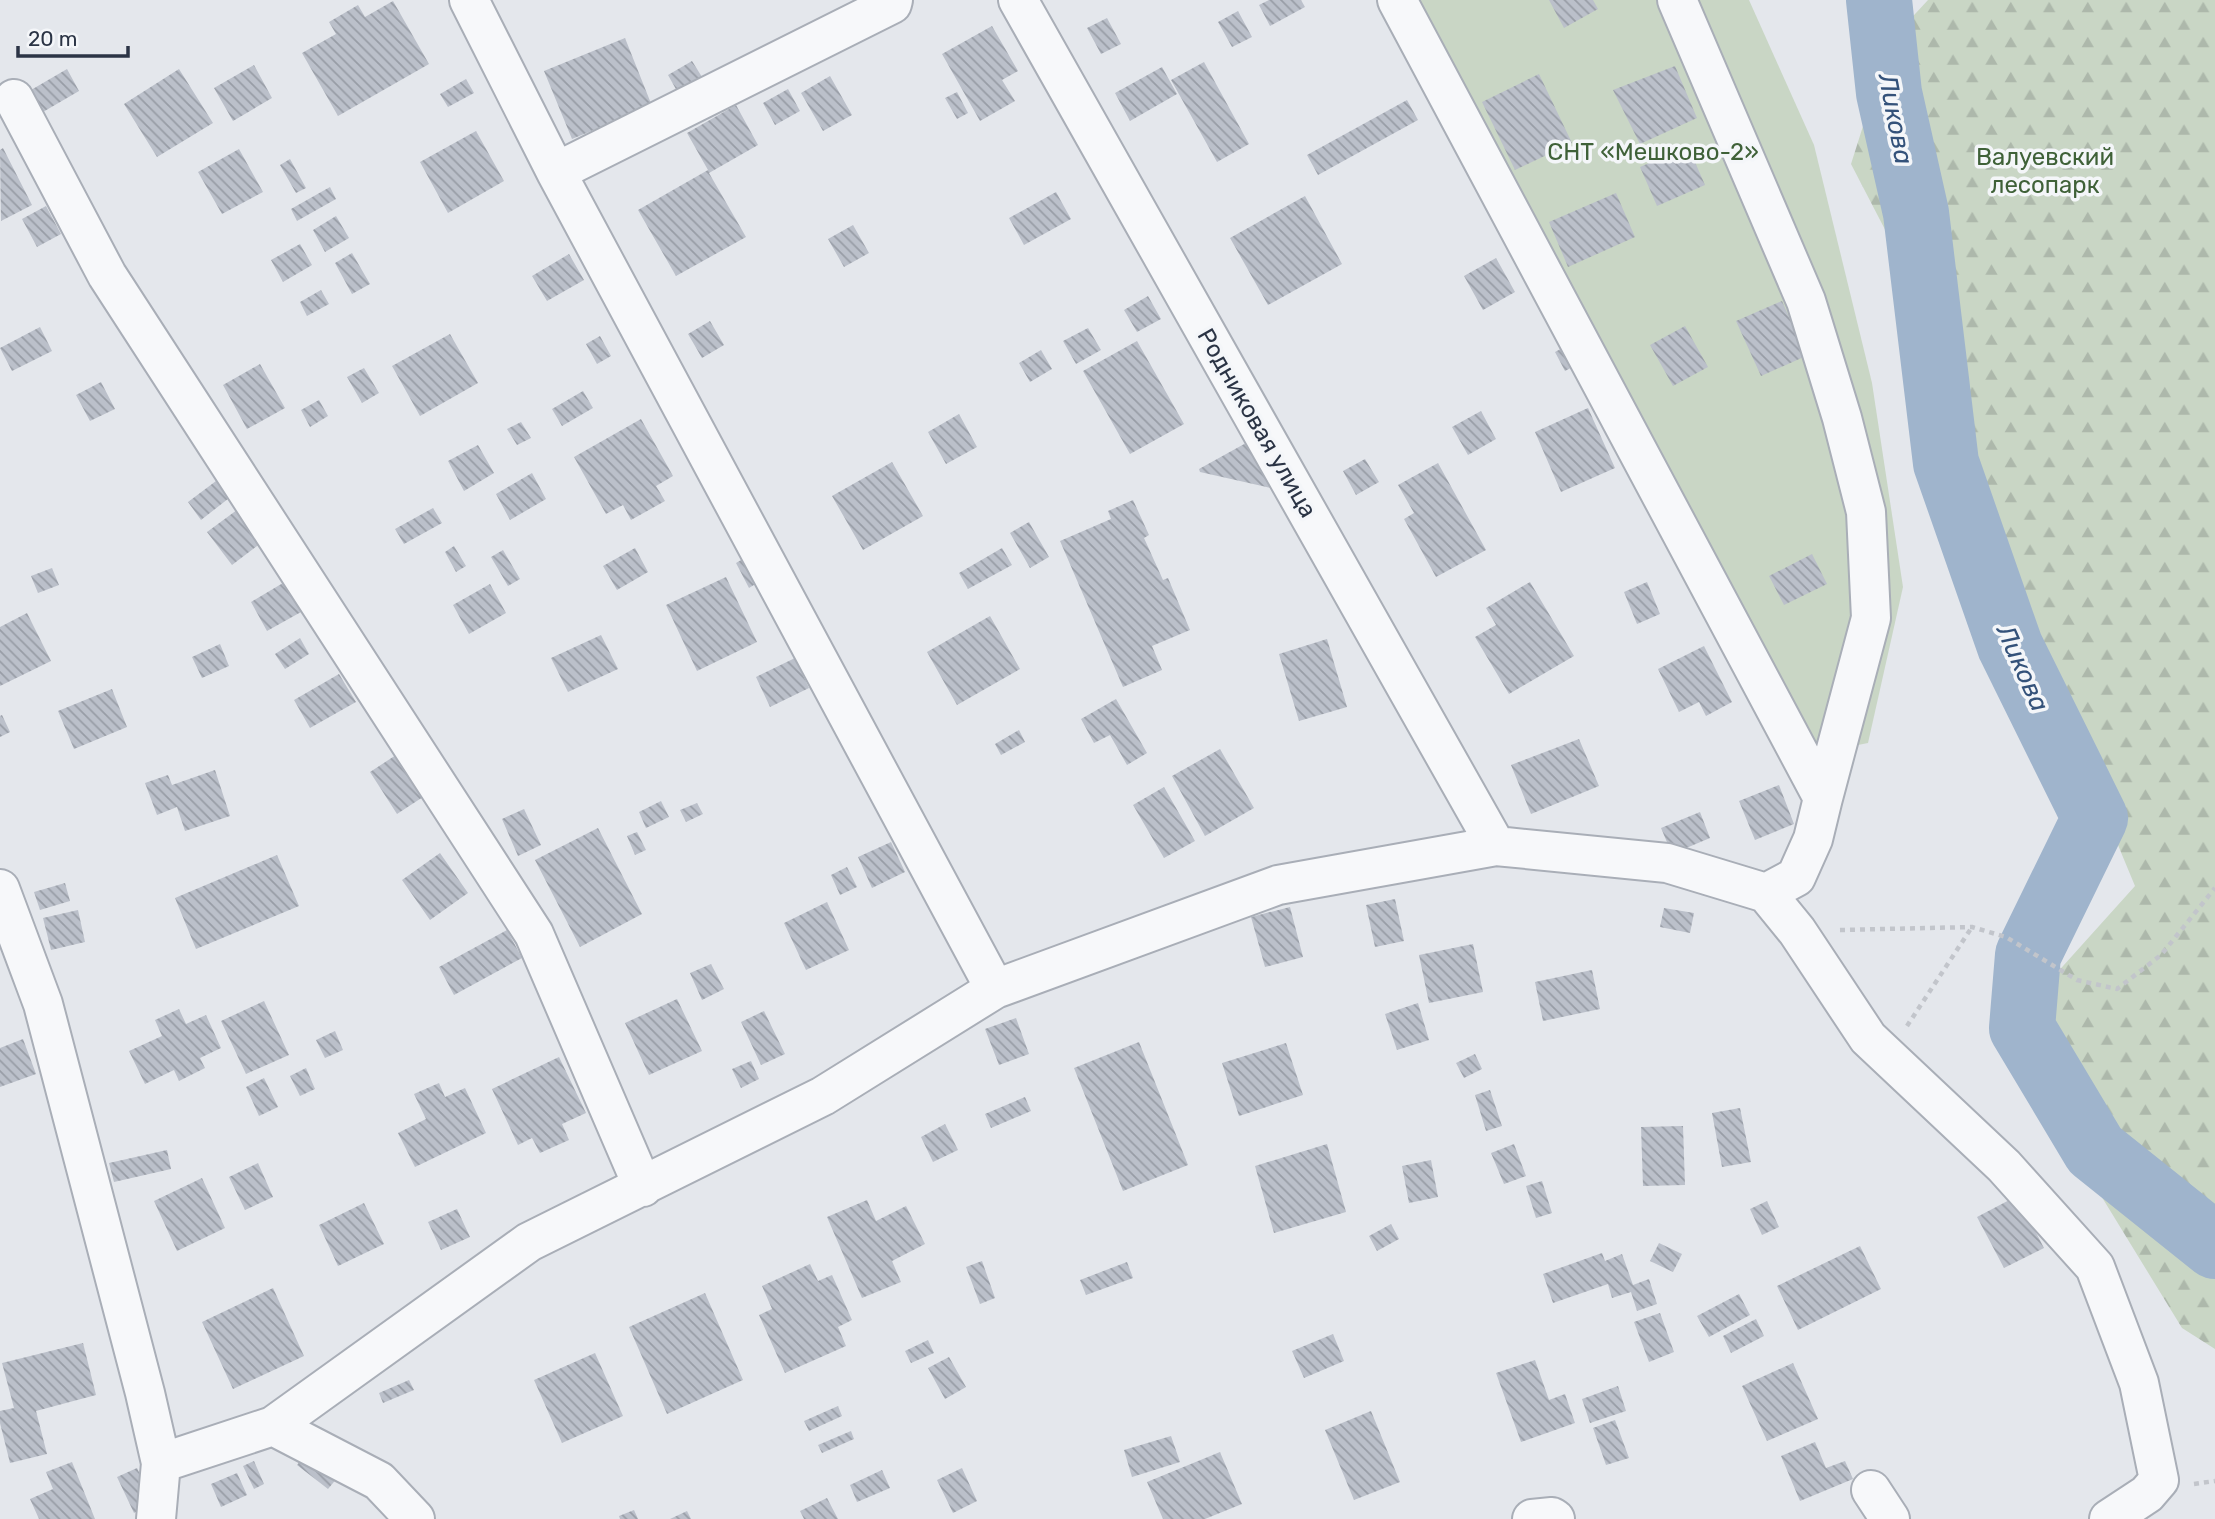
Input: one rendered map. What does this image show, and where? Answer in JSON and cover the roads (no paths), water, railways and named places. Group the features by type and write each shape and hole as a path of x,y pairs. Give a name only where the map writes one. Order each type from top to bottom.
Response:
{"street":[{"path":"469,0 556,172 995,989"},
{"path":"556,172 892,4 893,0"},
{"name":"Родниковая улица","path":"1018,0 1496,846"},
{"path":"1397,0 1823,798"},
{"path":"1677,0 1806,301 1842,418 1866,512 1871,618 1813,839 1796,877 1766,893"},
{"path":"14,99 107,275 534,934 643,1187"},
{"path":"161,1463 272,1426 529,1242 823,1096 995,989 1278,885 1496,846 1667,863 1766,893 1797,930 1868,1038 2004,1166 2095,1267 2139,1383 2159,1480 2147,1494 2109,1519"},
{"path":"0,889 43,1004 130,1333 161,1463 156,1519"},
{"path":"272,1426 379,1482 415,1519"},
{"path":"1532,1519 1555,1519"}],"waterway":[{"name":"Ликова","path":"1879,0 1889,93 1916,213 1946,463 2010,646 2095,818 2028,955 2022,1028 2095,1150 2215,1246"}],"park label":[{"name":"СНТ «Мешково-2»","path":"1653,152"},
{"name":"Валуевский лесопарк","path":"2045,171"}]}
